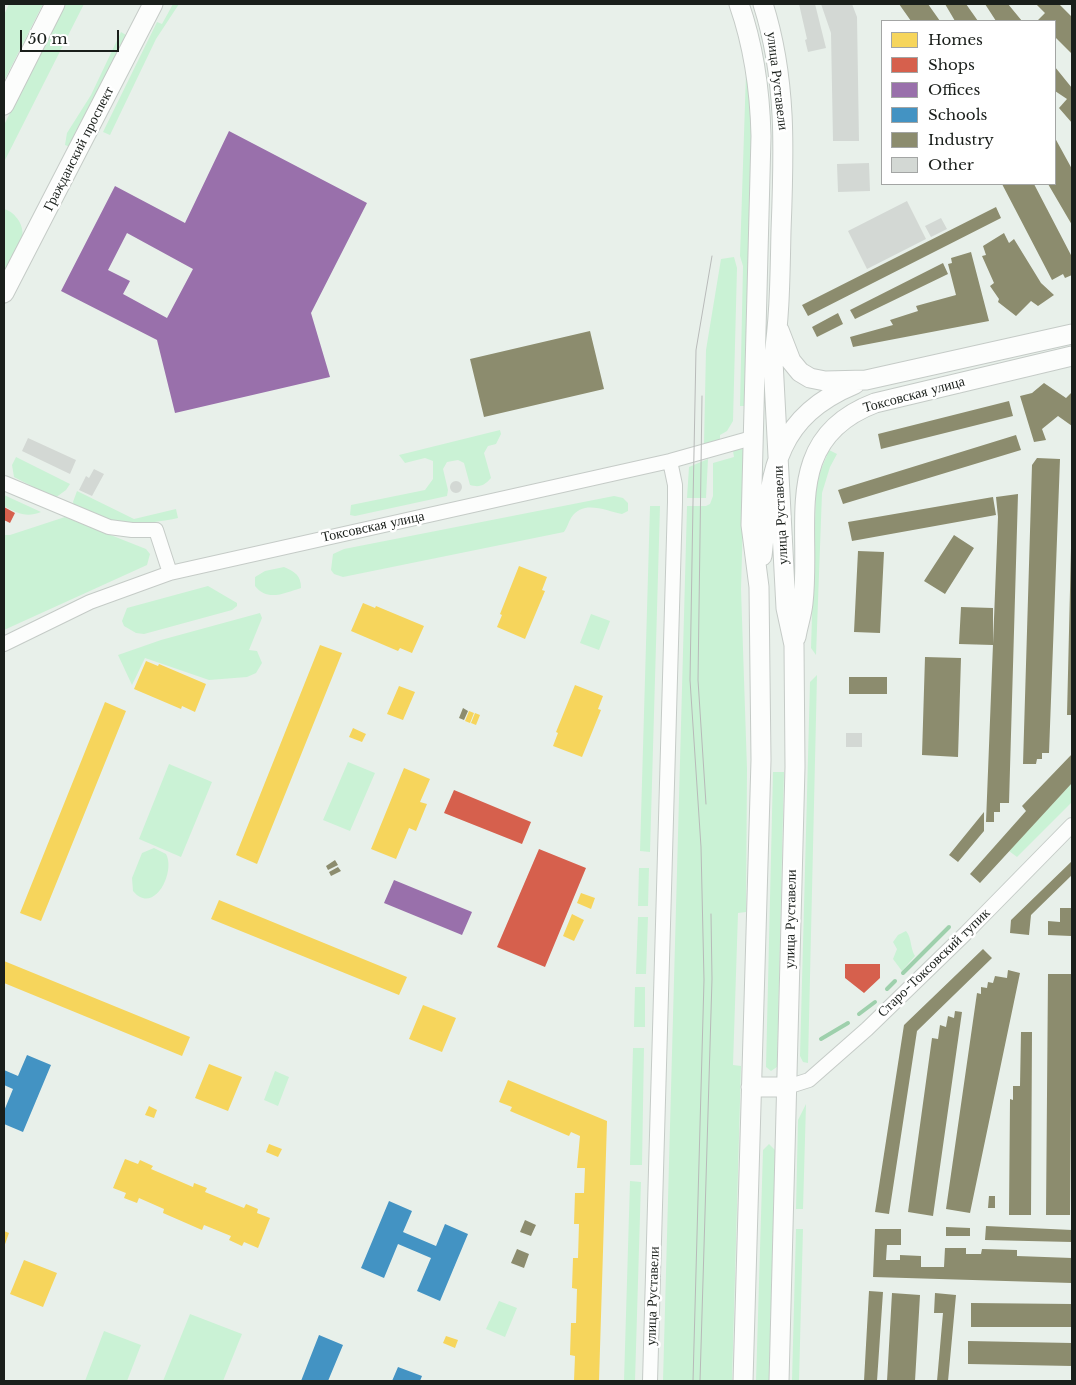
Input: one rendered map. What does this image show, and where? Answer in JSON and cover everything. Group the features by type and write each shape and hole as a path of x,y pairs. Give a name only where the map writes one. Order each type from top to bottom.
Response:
{"main road":[{"path":"4,106 55,4"},
{"name":"Гражданский проспект","path":"4,293 153,4"},
{"name":"улица Руставели","path":"739,4 749,34 760,99 761,136 751,525 759,587 761,760 743,1381"},
{"name":"улица Руставели","path":"763,4 776,55 784,136 778,329 774,361 786,608 794,645 795,767 779,1381"},
{"name":"Токсовская улица","path":"778,329 791,361 800,372 818,380 866,380"},
{"name":"Токсовская улица","path":"778,458 796,426 817,403 834,393 866,380 1072,334"},
{"name":"Токсовская улица","path":"794,645 803,603 808,476 818,449 833,427 845,417 875,403 1072,356"},
{"name":"улица Руставели","path":"759,587 770,488 778,458"},
{"path":"751,1086 787,1087"}],"street":[{"name":"Токсовская улица","path":"4,644 90,602 170,573 670,461 752,438"},
{"name":"улица Руставели","path":"650,1381 675,493 670,461"},
{"path":"4,482 108,527 156,530 170,573"},
{"name":"Старо-Токсовский тупик","path":"787,1087 809,1080 866,1029 966,934 1072,826"}],"green space":[{"path":"9,4 43,4 4,81 4,15"},
{"path":"65,4 84,4 4,162 4,125"},
{"path":"173,4 179,4 156,39 110,135 103,132 157,22 162,24"},
{"path":"121,32 126,35 70,147 65,145 67,133 91,95"},
{"path":"746,73 748,73 752,117 744,406 740,406 743,266 740,256"},
{"path":"4,209 11,212 19,221 23,235 19,249 4,274"},
{"path":"734,257 737,268 733,421 727,431 720,435 720,440 704,444 706,350 721,259"},
{"path":"500,430 501,434 496,444 488,446 484,453 491,478 484,484 479,486 470,485 464,463 458,460 447,462 443,469 448,490 447,496 355,516 350,515 351,505 425,490 433,479 433,461 425,458 405,463 399,455"},
{"path":"742,448 745,451 741,589 747,769 746,912 738,913 733,1065 741,1066 732,1381 663,1381 687,506 706,506 710,504 713,496 713,463 734,457 733,451"},
{"path":"829,450 837,454 830,467 822,493 816,655 811,648 816,491 818,477"},
{"path":"16,457 70,484 66,490 55,498 14,477 12,465"},
{"path":"708,459 706,498 687,498 689,467"},
{"path":"77,491 134,519 176,509 178,518 150,523 126,523 102,518 75,510 73,502"},
{"path":"4,495 41,512 26,515 13,511 4,506"},
{"path":"614,496 623,498 628,503 628,511 622,514 595,508 582,509 571,518 564,532 343,577 334,574 331,570 333,554 344,549"},
{"path":"650,506 660,506 650,852 640,851"},
{"path":"65,517 146,549 150,554 147,565 4,630 4,535 10,535"},
{"path":"284,567 297,574 301,588 283,594 271,595 265,594 255,586 255,577 265,571"},
{"path":"208,586 237,603 237,606 232,610 144,634 136,633 124,626 122,621 127,608"},
{"path":"260,613 262,618 249,650 257,651 262,663 256,673 247,677 209,680 145,658 132,685 118,655 161,640"},
{"path":"591,614 610,621 599,650 580,643"},
{"path":"817,675 808,1063 803,1062 800,1056 810,682"},
{"path":"348,762 375,773 350,831 323,820"},
{"path":"169,764 212,782 181,857 139,839"},
{"path":"773,772 784,772 777,1067 771,1071 766,1067"},
{"path":"1072,783 1072,802 1017,857 1009,851"},
{"path":"154,848 166,854 168,871 161,889 155,895 148,898 141,897 133,891 132,878 142,853"},
{"path":"639,868 649,868 648,906 638,906"},
{"path":"638,917 648,917 646,974 636,974"},
{"path":"906,931 915,956 902,971 893,959 897,949 893,942 898,935"},
{"path":"635,987 645,987 645,1027 634,1027"},
{"path":"633,1048 644,1048 642,1165 630,1165"},
{"path":"275,1071 289,1077 278,1106 264,1100"},
{"path":"806,1104 803,1209 796,1209 798,1120"},
{"path":"769,1144 775,1150 769,1381 756,1381 763,1150"},
{"path":"630,1181 641,1182 635,1381 624,1381"},
{"path":"796,1229 803,1229 799,1381 792,1381"},
{"path":"499,1301 517,1308 505,1337 486,1329"},
{"path":"190,1314 242,1334 223,1381 163,1381"},
{"path":"104,1331 141,1345 127,1381 85,1381"}],"building: Homes":[{"path":"519,566 547,577 542,590 545,591 525,639 497,627 502,615 500,614"},
{"path":"363,603 375,608 376,606 424,626 412,653 400,648 398,651 351,631"},
{"path":"320,645 342,653 257,864 236,855"},
{"path":"146,661 158,666 159,664 206,684 195,712 182,706 181,709 134,689"},
{"path":"575,685 603,696 598,709 601,710 582,757 553,746 558,733 556,732"},
{"path":"399,686 415,692 403,720 387,714"},
{"path":"105,702 126,711 41,921 20,913"},
{"path":"469,711 474,713 470,723 465,721"},
{"path":"475,713 480,715 476,725 471,723"},
{"path":"353,728 366,734 362,742 349,737"},
{"path":"404,768 430,779 420,802 427,804 416,831 409,828 396,859 371,849"},
{"path":"581,893 595,898 591,909 577,903"},
{"path":"219,900 407,977 399,995 211,919"},
{"path":"572,914 584,920 574,941 563,936"},
{"path":"4,961 190,1037 182,1056 4,983"},
{"path":"423,1005 456,1018 442,1052 409,1039"},
{"path":"209,1064 242,1077 228,1111 195,1098"},
{"path":"508,1080 607,1121 599,1381 574,1381 575,1356 570,1355 571,1323 576,1323 577,1289 572,1288 573,1258 578,1258 579,1224 574,1224 575,1193 584,1193 585,1168 577,1168 580,1136 571,1132 569,1136 510,1111 512,1107 499,1102"},
{"path":"149,1106 157,1110 154,1118 145,1115"},
{"path":"269,1144 282,1149 278,1157 266,1152"},
{"path":"125,1159 138,1164 140,1160 153,1166 151,1169 193,1187 194,1183 207,1188 205,1192 244,1208 246,1204 258,1209 257,1213 270,1218 258,1248 244,1242 242,1246 229,1240 231,1236 204,1225 202,1230 163,1213 164,1209 139,1198 137,1203 124,1198 126,1193 113,1188"},
{"path":"4,1231 9,1233 4,1247"},
{"path":"24,1260 57,1273 43,1307 10,1294"},
{"path":"446,1336 458,1340 455,1348 443,1343"}],"building: Shops":[{"path":"4,507 15,513 10,523 4,520"},
{"path":"454,790 531,822 522,844 444,813"},
{"path":"539,849 586,868 545,967 497,947"},
{"path":"845,964 880,964 880,978 864,993 845,978"}],"building: Offices":[{"path":"229,131 367,203 311,313 330,377 175,413 157,340 61,291 115,186 185,223","holes":["127,233 193,269 167,318 123,294 130,281 108,270"]},
{"path":"394,880 472,912 462,935 384,903"}],"building: Schools":[{"path":"27,1055 51,1065 23,1132 4,1124 4,1111 13,1089 4,1085 4,1070 18,1076"},
{"path":"389,1201 412,1211 403,1232 436,1246 445,1224 468,1234 440,1301 417,1291 431,1258 398,1244 384,1278 361,1268"},
{"path":"319,1335 343,1345 328,1381 301,1381"},
{"path":"398,1367 422,1376 420,1381 392,1381"}],"building: Industry":[{"path":"899,4 928,4 939,20 910,20"},
{"path":"945,4 966,4 977,20 954,20"},
{"path":"985,4 1008,4 1021,20 995,20"},
{"path":"1036,4 1059,4 1072,17 1072,54 1056,38 1056,20 1038,20 1045,13"},
{"path":"1056,68 1072,88 1072,123 1059,108 1067,99 1056,92"},
{"path":"1056,140 1072,169 1072,225 1049,185 1056,185"},
{"path":"1003,185 1035,185 1072,257 1072,275 1065,278 1063,274 1052,280"},
{"path":"996,207 1001,218 808,316 802,305"},
{"path":"1004,233 1009,243 1014,239 1041,283 1054,295 1038,306 1031,301 1016,316 998,302 999,299 990,286 994,283 982,256 986,255 983,246"},
{"path":"971,252 989,321 853,347 850,337 893,325 890,320 918,311 916,306 956,295 948,264 952,263 951,258"},
{"path":"943,263 948,274 855,319 850,310"},
{"path":"838,313 843,324 817,337 812,327"},
{"path":"590,331 604,389 484,417 470,359"},
{"path":"1044,383 1066,398 1072,392 1072,426 1058,416 1042,429 1046,440 1034,442 1020,396 1032,393"},
{"path":"1009,401 1013,416 881,449 878,434"},
{"path":"1016,435 1021,450 843,504 838,490"},
{"path":"1037,458 1060,459 1049,753 1042,753 1042,759 1037,759 1036,764 1023,764 1032,465"},
{"path":"1018,494 1009,803 1000,803 1000,812 994,812 994,822 986,822 998,517 996,497"},
{"path":"993,497 996,515 852,541 848,522"},
{"path":"954,535 974,548 945,594 924,581"},
{"path":"1071,548 1072,715 1067,715"},
{"path":"858,551 884,552 880,633 854,632"},
{"path":"961,607 993,608 993,645 959,644"},
{"path":"925,657 961,658 958,757 922,755"},
{"path":"849,677 887,677 887,694 849,694"},
{"path":"463,708 468,711 464,720 459,718"},
{"path":"1072,754 1072,783 980,883 970,874 1026,811 1022,806"},
{"path":"984,812 984,831 958,862 949,855"},
{"path":"335,860 338,865 328,870 326,866"},
{"path":"1072,861 1072,875 1031,915 1029,935 1010,933 1011,920"},
{"path":"338,867 341,871 331,876 329,872"},
{"path":"1060,908 1072,908 1071,936 1048,935 1048,921 1060,922"},
{"path":"983,949 992,958 917,1031 889,1214 875,1212 904,1025"},
{"path":"1008,970 1020,973 970,1213 946,1209 977,993 981,994 981,987 987,988 988,982 993,983 995,976 1007,978"},
{"path":"1048,974 1072,974 1070,1215 1046,1215"},
{"path":"955,1011 962,1012 933,1216 908,1212 932,1038 938,1039 940,1025 946,1027 948,1016 954,1018"},
{"path":"1021,1032 1032,1032 1031,1215 1009,1215 1010,1099 1013,1100 1013,1086 1020,1086"},
{"path":"989,1196 995,1196 995,1208 988,1208"},
{"path":"525,1220 536,1225 531,1236 520,1232"},
{"path":"986,1226 1072,1230 1072,1242 985,1240"},
{"path":"946,1227 970,1228 970,1236 946,1236"},
{"path":"875,1229 901,1229 901,1245 887,1245 886,1260 900,1260 900,1255 921,1256 921,1267 944,1267 945,1248 966,1248 966,1254 981,1254 982,1249 1017,1250 1017,1256 1072,1258 1072,1283 873,1277"},
{"path":"517,1249 529,1254 524,1268 511,1263"},
{"path":"869,1291 883,1292 877,1381 864,1381"},
{"path":"892,1293 920,1295 915,1381 887,1381"},
{"path":"935,1293 956,1295 948,1381 937,1381 943,1313 934,1313"},
{"path":"971,1303 1072,1304 1072,1327 971,1327"},
{"path":"968,1341 1072,1343 1072,1366 968,1364"}],"building: Other":[{"path":"799,4 815,4 826,48 808,52"},
{"path":"821,4 852,4 857,17 859,141 833,141 831,33"},
{"path":"869,163 870,191 838,192 837,164"},
{"path":"907,201 926,239 867,269 848,231"},
{"path":"941,218 947,229 931,237 925,226"},
{"path":"28,438 76,460 70,474 22,451"},
{"path":"94,469 104,474 92,496 79,490 86,476 89,478"},
{"path":"454,481 458,481 462,487 458,493 454,493 450,489 450,485"},
{"path":"846,733 862,733 862,747 846,747"}],"waterway":[{"path":"903,973 949,927"},
{"path":"887,989 895,981"},
{"path":"859,1014 875,1002"},
{"path":"821,1039 848,1023"}],"tram line":[{"path":"693,1381 704,980 701,847 690,680 696,350 712,256"},
{"path":"702,396 698,680 706,804"},
{"path":"700,1381 712,979 711,914"}]}
